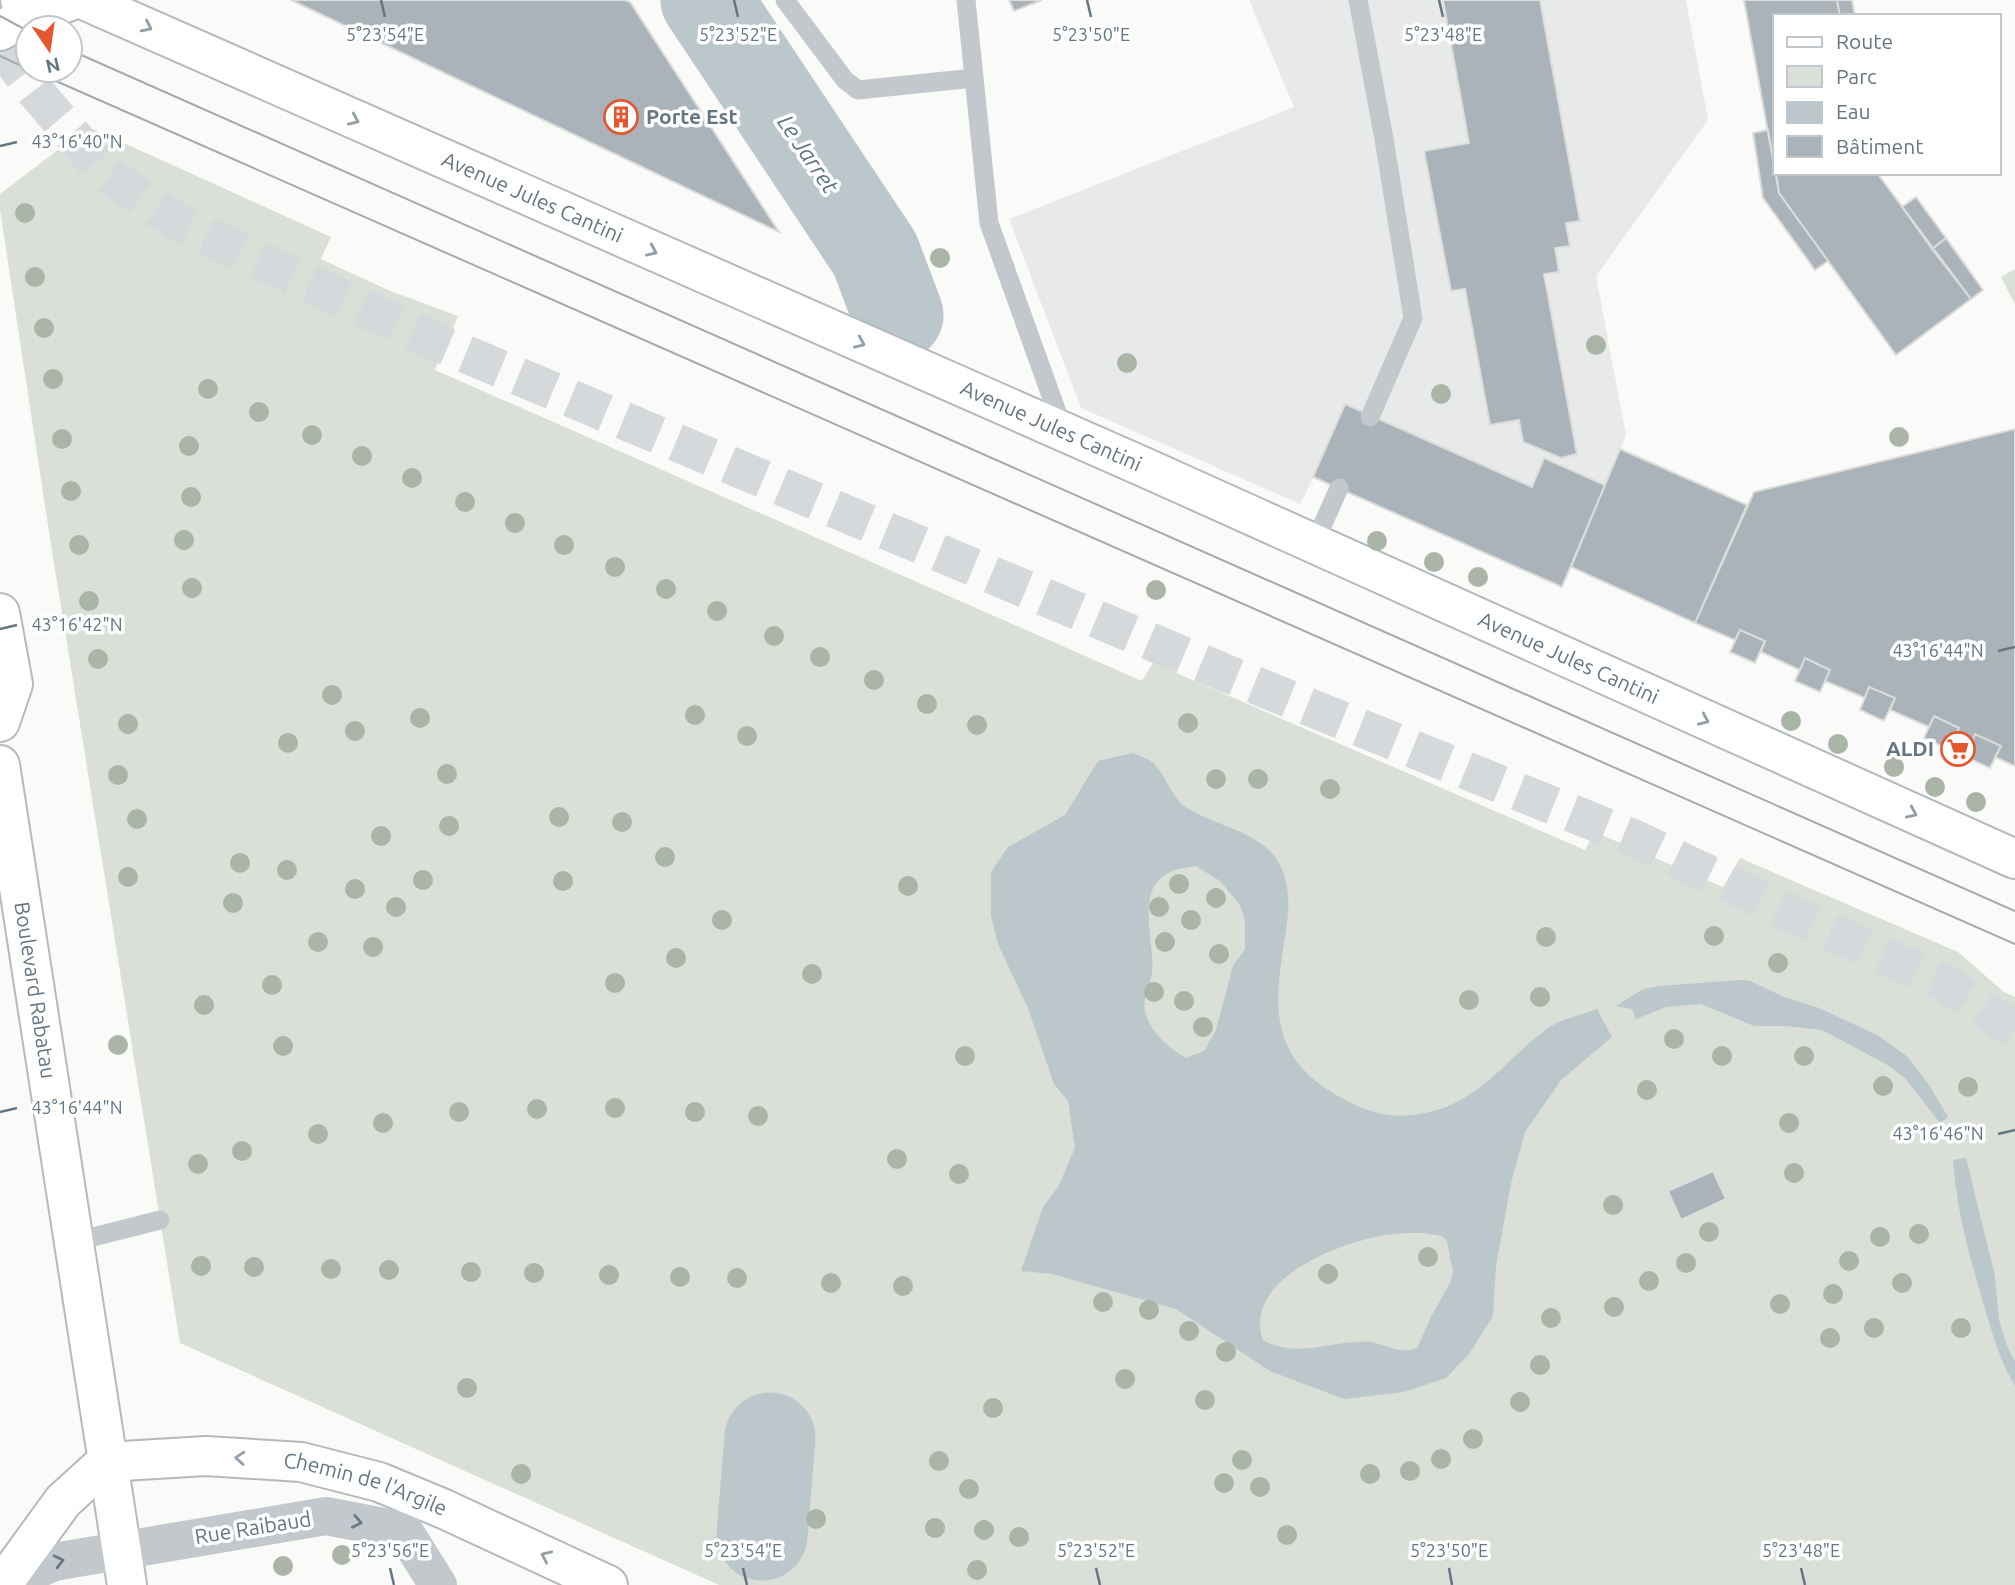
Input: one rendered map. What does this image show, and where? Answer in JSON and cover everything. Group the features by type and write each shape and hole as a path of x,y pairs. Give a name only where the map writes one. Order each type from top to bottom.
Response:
{"main road":[{"path":"23,14 73,0"},
{"name":"Avenue Jules Cantini","path":"84,0 1314,544 2015,859"},
{"path":"0,613 13,684 0,722"},
{"name":"Boulevard Rabatau","path":"0,765 124,1567"},
{"name":"Chemin de l'Argile","path":"106,1462 206,1456 301,1462 379,1482 608,1585"},
{"path":"2,1585 63,1501 106,1462"}],"street":[{"name":"Rue Raibaud","path":"438,1585 443,1509"},
{"name":"Rue Raibaud","path":"2,1585 54,1562 124,1567 326,1516 404,1531 438,1585"}],"lane":[{"path":"785,0 845,80 859,90 974,78"},
{"path":"966,0 989,223 1064,434"},
{"path":"1358,0 1413,317 1370,417"},
{"path":"1314,544 1339,488"},
{"path":"73,1242 160,1220"}],"shaded area":[{"path":"1249,0 1686,0 1708,120 1596,276 1626,435 1562,586 1314,477 1300,504 1081,408 1009,219 1294,107"}],"green space":[{"path":"93,129 331,237 321,259 388,290 458,316 435,370 1142,681 1153,663 1585,850 1595,832 1723,887 1740,858 1958,952 2004,992 2015,997 2015,1585 719,1585 180,1343 49,532 0,210 0,194 67,143"},
{"path":"2015,269 2015,305 2001,277"}],"water":[{"path":"1133,753 1150,761 1157,767 1181,804 1199,815 1254,839 1275,857 1282,869 1288,891 1278,1001 1284,1038 1303,1069 1318,1083 1350,1103 1373,1112 1395,1116 1420,1114 1451,1105 1493,1077 1550,1027 1597,1009 1612,1037 1561,1080 1525,1132 1511,1183 1496,1266 1493,1316 1469,1354 1446,1378 1404,1392 1344,1399 1270,1371 1176,1309 1052,1274 1021,1271 1043,1207 1058,1187 1075,1148 1068,1101 1054,1084 1028,1008 998,944 991,916 991,872 1008,847 1065,815 1098,761","holes":["1196,866 1220,881 1239,904 1245,919 1245,949 1233,966 1216,1030 1204,1051 1186,1058 1159,1037 1145,1013 1152,973 1149,904 1152,891 1159,880 1173,871","1424,1233 1442,1236 1447,1241 1453,1272 1417,1348 1399,1350 1370,1342 1357,1342 1302,1349 1276,1346 1263,1340 1260,1318 1267,1299 1280,1282 1299,1268 1344,1246 1366,1239 1390,1234"]},
{"path":"1750,981 1784,997 1819,1008 1877,1035 1908,1057 1948,1117 1940,1123 1905,1078 1886,1064 1822,1030 1754,1026 1701,1004 1666,1007 1636,1019 1632,1009 1616,1006 1643,989"},
{"path":"1966,1158 1995,1276 1999,1320 2015,1361 2015,1386 1993,1336 1960,1215 1953,1160"}],"building":[{"name":"Porte Est","path":"291,0 630,2 779,232"},
{"path":"1009,0 1042,0 1014,11"},
{"path":"1443,0 1540,0 1580,221 1566,223 1570,246 1555,248 1559,272 1544,274 1577,454 1561,458 1523,442 1519,420 1490,425 1465,289 1451,291 1424,151 1469,143"},
{"path":"1744,0 1837,0 1840,14 1773,14 1773,160"},
{"path":"1837,0 1852,0 1855,14 1840,14"},
{"path":"1768,130 1773,175 1776,175 1779,193 1828,261 1815,270 1763,198 1753,133"},
{"path":"1776,175 1878,175 1971,299 1896,355 1779,193"},
{"path":"1916,197 1946,238 1932,249 1902,207"},
{"path":"1946,238 1983,290 1971,299 1932,249"},
{"path":"1345,404 1532,487 1544,458 1605,485 1562,587 1313,477"},
{"path":"2015,429 2015,766 1995,757 2001,746 1975,734 1970,746 1955,738 1959,728 1934,716 1929,727 1890,710 1895,698 1869,687 1865,698 1825,681 1830,670 1805,658 1800,670 1761,652 1765,641 1740,630 1735,640 1695,623 1754,492"},
{"path":"1620,449 1747,505 1695,623 1571,567"},
{"path":"1740,630 1765,641 1755,663 1730,652"},
{"path":"1805,658 1830,670 1820,692 1795,681"},
{"path":"1869,687 1895,698 1884,721 1860,710"},
{"path":"1934,716 1959,728 1955,738 1970,746 1975,734 2001,746 1990,768 1924,738"},
{"path":"1713,1171 1726,1199 1681,1220 1668,1191"}],"waterway":[{"name":"Le Jarret","path":"706,0 875,254 898,315"},
{"name":"Le Jarret","path":"762,1535 770,1438"}],"tunnel":[{"path":"0,45 35,91 105,173 179,223 439,343 1235,677 1633,838 1946,984 2015,1030"}],"tram line":[{"path":"0,16 14,24"},
{"path":"0,56 14,62"},
{"path":"84,56 2015,911"},
{"path":"63,84 2015,944"}],"place":[{"name":"Porte Est","path":"621,117"},
{"name":"ALDI","path":"1958,749"}]}
